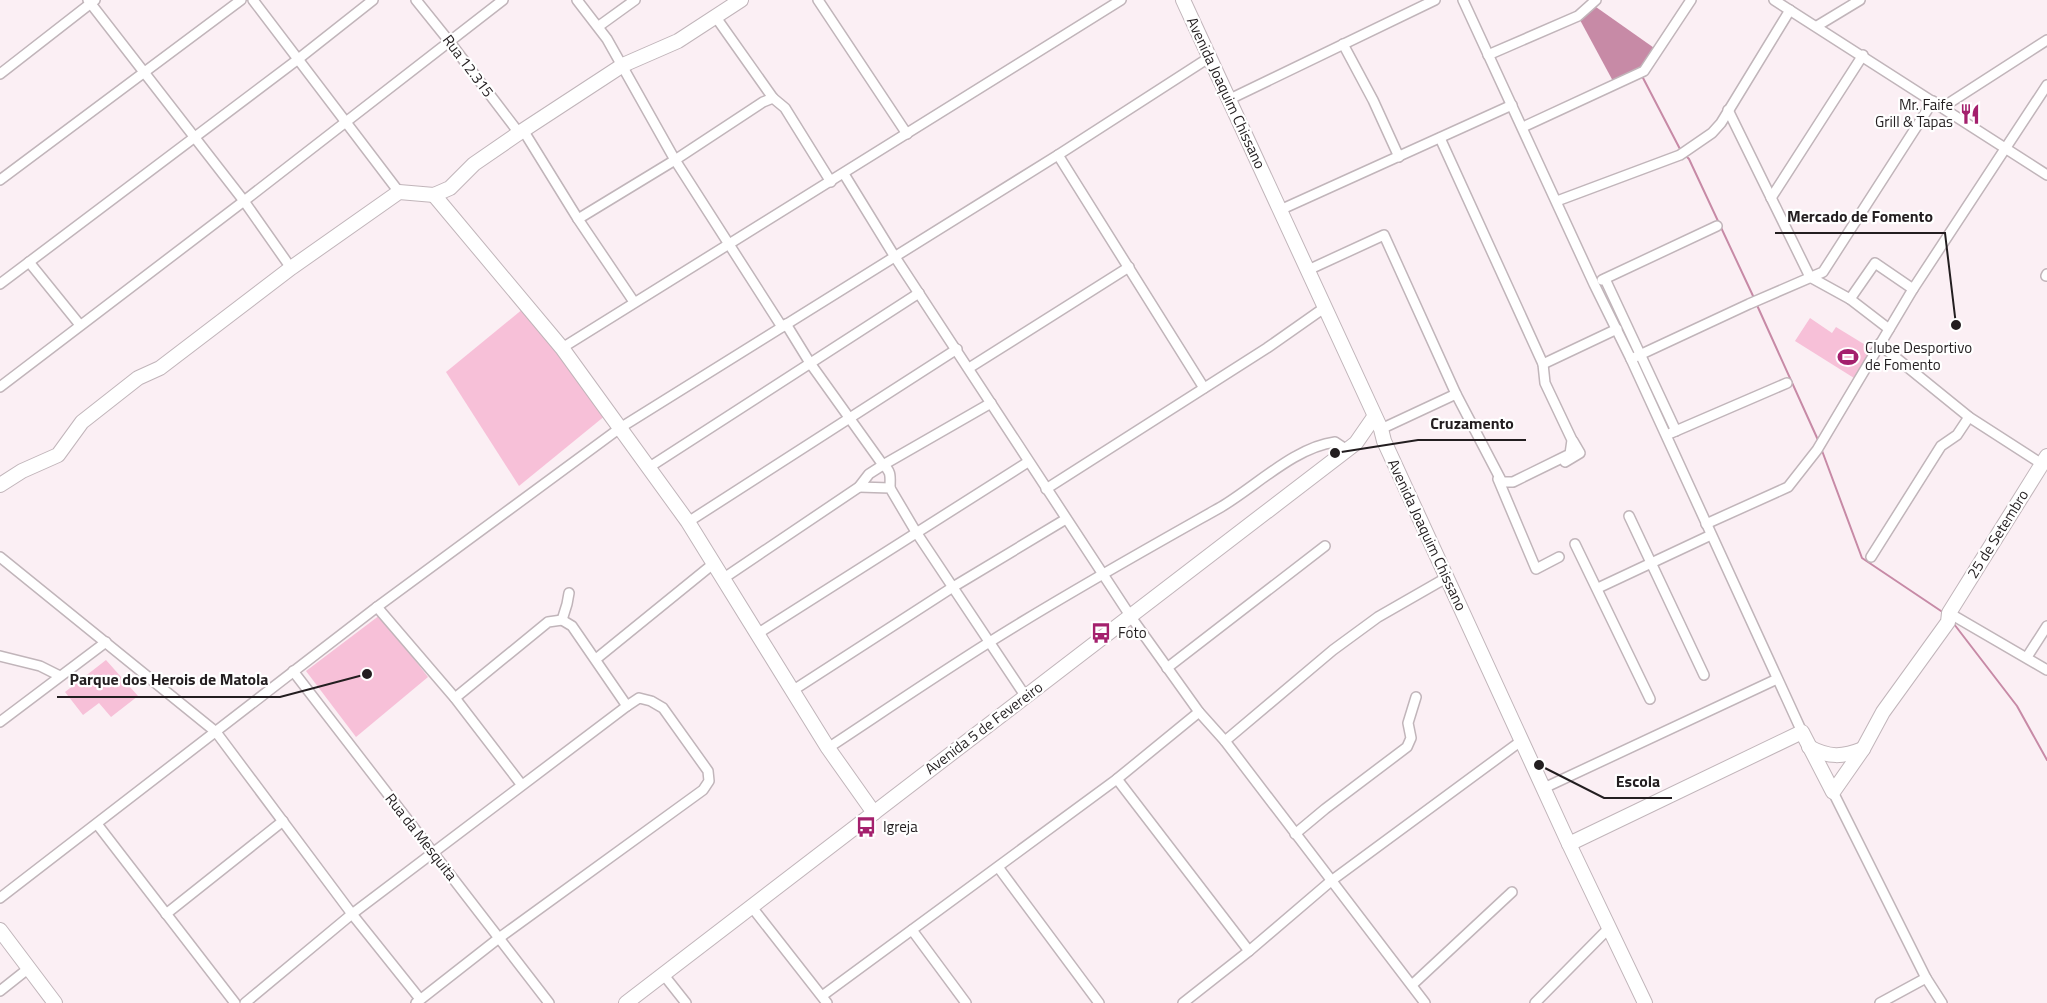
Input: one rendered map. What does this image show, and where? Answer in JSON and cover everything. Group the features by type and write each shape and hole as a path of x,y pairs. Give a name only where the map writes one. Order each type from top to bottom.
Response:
{"street":[{"path":"0,180 241,0"},
{"path":"253,0 399,192"},
{"path":"0,284 195,138 373,0"},
{"name":"Rua 12.315","path":"416,0 521,131 634,302"},
{"path":"0,387 503,0"},
{"path":"577,0 599,26 675,160 784,326 888,469 891,475 890,488 916,532 1026,697"},
{"path":"599,26 634,0"},
{"path":"0,485 22,471 58,455 82,422 138,378 160,368 291,268 399,192 434,195 450,188 474,164 623,65 678,41 741,0"},
{"path":"818,0 907,134"},
{"path":"562,348 1122,0"},
{"name":"Avenida Joaquim Chissano","path":"1184,0 1446,578 1645,1003"},
{"path":"1230,99 1435,0"},
{"path":"1462,0 1631,359 1809,747 1926,978 1942,1003"},
{"path":"1523,127 1640,73 1691,0"},
{"path":"1774,0 2047,175"},
{"path":"1817,26 1860,0"},
{"path":"0,74 91,1 244,201 291,268"},
{"path":"1488,55 1578,16 1594,2"},
{"path":"1557,201 1683,152 1712,133 1790,10"},
{"path":"715,16 773,98 785,108 831,182"},
{"path":"1943,107 2047,40"},
{"path":"1343,44 1399,157"},
{"path":"1771,198 1863,55"},
{"path":"0,898 377,607 620,428 1058,155 1210,57"},
{"path":"1706,524 1788,487 1817,450 1913,289 2047,85"},
{"path":"578,219 675,160 762,102 773,98"},
{"path":"1631,359 1761,298 1823,272 1933,101"},
{"path":"1280,210 1512,105"},
{"path":"1728,110 1810,277 1850,299 1889,328"},
{"path":"1440,138 1543,364 1545,383 1580,453 1573,459 1503,492"},
{"path":"1058,155 1204,388"},
{"path":"844,174 895,257 1131,617 1198,712 1225,741 1425,1003"},
{"path":"434,195 562,348 688,522 828,748 874,813"},
{"path":"1594,284 1717,226"},
{"path":"1308,270 1384,235 1456,394 1502,482 1513,482 1570,454 1572,440"},
{"path":"29,262 80,325"},
{"path":"1850,299 1875,263 1913,289"},
{"path":"969,368 1129,267"},
{"path":"1605,279 1676,431"},
{"path":"648,468 919,293"},
{"path":"1046,489 1324,308"},
{"path":"1543,364 1617,330"},
{"path":"1879,344 1970,417 2045,460"},
{"path":"688,522 957,349"},
{"path":"1666,435 1787,383"},
{"path":"828,748 988,643 1224,505 1294,458 1315,447 1335,442 1348,449 1371,439 1380,429 1456,394"},
{"path":"724,578 859,487 869,474 991,403"},
{"path":"1871,557 1941,446 1957,435 1970,417"},
{"name":"Avenida 5 de Fevereiro","path":"626,1003 1348,449 1380,429"},
{"name":"25 de Setembro","path":"1833,792 1863,749 1883,712 1948,617 2045,460"},
{"path":"757,634 1028,462"},
{"path":"1497,474 1536,569 1559,557"},
{"path":"859,487 890,488"},
{"path":"1629,516 1704,675"},
{"path":"792,691 953,587 1066,519"},
{"path":"1598,588 1711,535"},
{"path":"1575,544 1650,699"},
{"path":"1167,668 1325,546"},
{"path":"0,557 216,732 352,914 418,1001 499,938 703,790 709,781 708,771 663,708 651,701 639,698 521,784 352,914 245,1003"},
{"path":"596,659 713,564"},
{"path":"1225,741 1333,650 1378,617 1446,578"},
{"path":"562,620 569,593"},
{"path":"377,607 455,698 521,784"},
{"path":"1948,617 2047,669"},
{"path":"455,698 548,622 562,620 572,626 627,706"},
{"path":"2027,657 2047,626"},
{"path":"0,722 106,642"},
{"path":"0,656 40,666 60,676"},
{"name":"Rua da Mesquita","path":"293,671 549,1003"},
{"path":"1544,788 1777,679"},
{"path":"1295,834 1325,808 1407,747 1411,738 1408,723 1416,698"},
{"path":"751,906 824,1000 912,930 1117,779 1198,712"},
{"path":"1569,844 1802,732"},
{"path":"1183,1003 1249,951 1331,881 1521,741"},
{"path":"1809,747 1822,754 1835,756 1863,749"},
{"path":"1117,779 1249,951"},
{"path":"166,914 284,822"},
{"path":"97,824 235,1003"},
{"path":"998,867 1099,1003"},
{"path":"1412,985 1512,892"},
{"path":"1535,1003 1609,928"},
{"path":"0,930 56,1003"},
{"path":"912,930 966,1003"},
{"path":"0,991 29,968"},
{"path":"663,974 686,1003"},
{"path":"1880,1003 1926,978"}],"shaded area":[{"path":"1596,7 1657,50 1643,69 1614,83 1580,20"},
{"path":"524,308 606,415 519,486 446,372"},
{"name":"Clube Desportivo de Fomento","path":"1810,318 1832,333 1836,327 1872,349 1854,378 1795,341"},
{"path":"380,615 428,677 356,737 306,671"},
{"path":"106,660 138,696 111,717 99,703 83,715 65,692"}],"waterway":[{"path":"1642,76 1681,151"},
{"path":"1685,155 1689,159 1754,298"},
{"path":"1756,303 1818,440"},
{"path":"1821,448 1862,558 1944,613"},
{"path":"1954,624 2017,706 2047,760"}],"place":[{"name":"Mr. Faife Grill & Tapas","path":"1970,114"},
{"name":"Mercado de Fomento","path":"1956,325"},
{"name":"Clube Desportivo de Fomento","path":"1848,357"},
{"name":"Cruzamento","path":"1335,453"},
{"name":"Foto","path":"1101,633"},
{"name":"Parque dos Herois de Matola","path":"367,674"},
{"name":"Escola","path":"1539,765"},
{"name":"Igreja","path":"866,827"}]}
